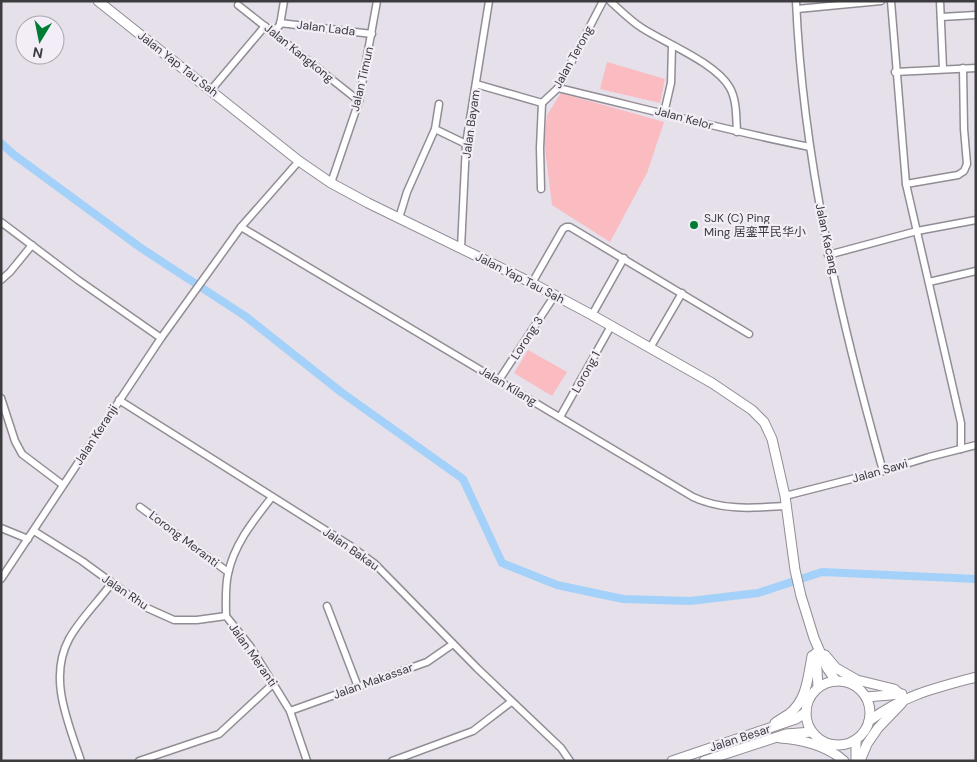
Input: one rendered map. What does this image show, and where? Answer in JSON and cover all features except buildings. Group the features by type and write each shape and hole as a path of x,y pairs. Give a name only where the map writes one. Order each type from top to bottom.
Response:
{"street":[{"name":"Jalan Yap Tau Sah","path":"98,1 111,5 211,90 299,161 331,183 555,295 712,383 752,410 764,422 772,439 785,496 795,570 801,596 819,654 836,681"},
{"path":"273,32 280,23 284,1"},
{"name":"Jalan Timun","path":"331,183 359,101 377,1"},
{"name":"Jalan Bayam","path":"461,248 466,144 489,1"},
{"name":"Jalan Terong","path":"542,103 558,88 603,1"},
{"path":"610,1 640,27 703,62 722,76 731,89 736,105 737,132"},
{"name":"Jalan Kacang","path":"796,1 800,66 810,147 828,255 857,377 883,471"},
{"path":"796,9 881,1"},
{"path":"891,1 895,72 906,184 962,423 961,449"},
{"path":"940,1 943,69"},
{"name":"Jalan Kangkong","path":"238,4 359,101"},
{"path":"940,17 976,15"},
{"name":"Jalan Lada","path":"280,23 372,34"},
{"path":"211,90 265,26"},
{"path":"664,113 671,83 672,46"},
{"path":"906,184 958,175 964,171 967,164 964,128 964,68"},
{"path":"895,72 976,68"},
{"path":"476,84 542,103 541,189"},
{"name":"Jalan Kelor","path":"558,88 737,132 810,147"},
{"path":"399,218 407,192 435,129 439,104"},
{"path":"435,129 466,144"},
{"path":"241,228 299,161"},
{"path":"828,255 917,231 976,220"},
{"path":"1,222 161,338"},
{"path":"532,283 563,229 570,227 749,334"},
{"name":"Jalan Keranji","path":"1,579 161,338 241,228"},
{"name":"Jalan Kilang","path":"241,228 693,497 705,503 736,508 786,506"},
{"path":"1,280 32,245"},
{"path":"592,315 624,258"},
{"path":"929,282 976,271"},
{"path":"650,348 682,293"},
{"name":"Lorong 3","path":"499,380 555,295"},
{"name":"Lorong 1","path":"560,417 611,326"},
{"path":"1,398 15,441 22,454 63,485"},
{"name":"Jalan Bakau","path":"119,400 349,545 375,564 511,702 561,748 570,761"},
{"name":"Jalan Sawi","path":"785,496 976,445"},
{"name":"Jalan Meranti","path":"272,497 248,528 228,572 226,616 250,646 274,683 290,712 306,761"},
{"name":"Lorong Meranti","path":"140,506 228,572"},
{"path":"1,528 28,539"},
{"name":"Jalan Rhu","path":"34,531 82,561 145,607 174,620 197,620 226,616"},
{"path":"81,761 61,700 60,668 70,638 111,584"},
{"path":"327,606 358,687"},
{"name":"Jalan Makassar","path":"290,712 427,662 453,644"},
{"name":"Jalan Yap Tau Sah","path":"818,687 819,654"},
{"path":"767,728 790,714 801,699 808,682 812,656 819,654 828,657 836,668 857,680 894,689 901,697 901,705 885,719 867,744 860,761"},
{"path":"866,697 901,697 976,677"},
{"path":"836,681 844,682 853,685 866,697 869,705 869,721 867,728 856,740 841,745 825,742 812,732 807,722 806,712 808,702 818,687 836,681"},
{"path":"139,761 219,734 274,683"},
{"path":"869,721 901,697"},
{"path":"392,761 473,731 511,702"},
{"name":"Jalan Besar","path":"672,761 796,719 806,712"},
{"name":"Jalan Besar","path":"704,761 770,738 786,734 812,732"},
{"path":"770,738 798,740 808,743 833,753 844,761"},
{"path":"856,740 856,761"},
{"path":"841,745 850,761"}],"shaded area":[{"path":"607,62 665,79 660,103 600,89"},
{"path":"561,93 664,122 647,173 610,242 552,205 544,141 547,115"},
{"path":"528,350 567,372 552,396 514,373"}],"waterway":[{"path":"1,143 13,154 141,248 245,316 341,392 463,479 502,563 557,585 623,599 690,601 758,593 822,572 976,579"}],"place":[{"name":"SJK (C) Ping Ming 居銮平民华小","path":"694,225"}]}
